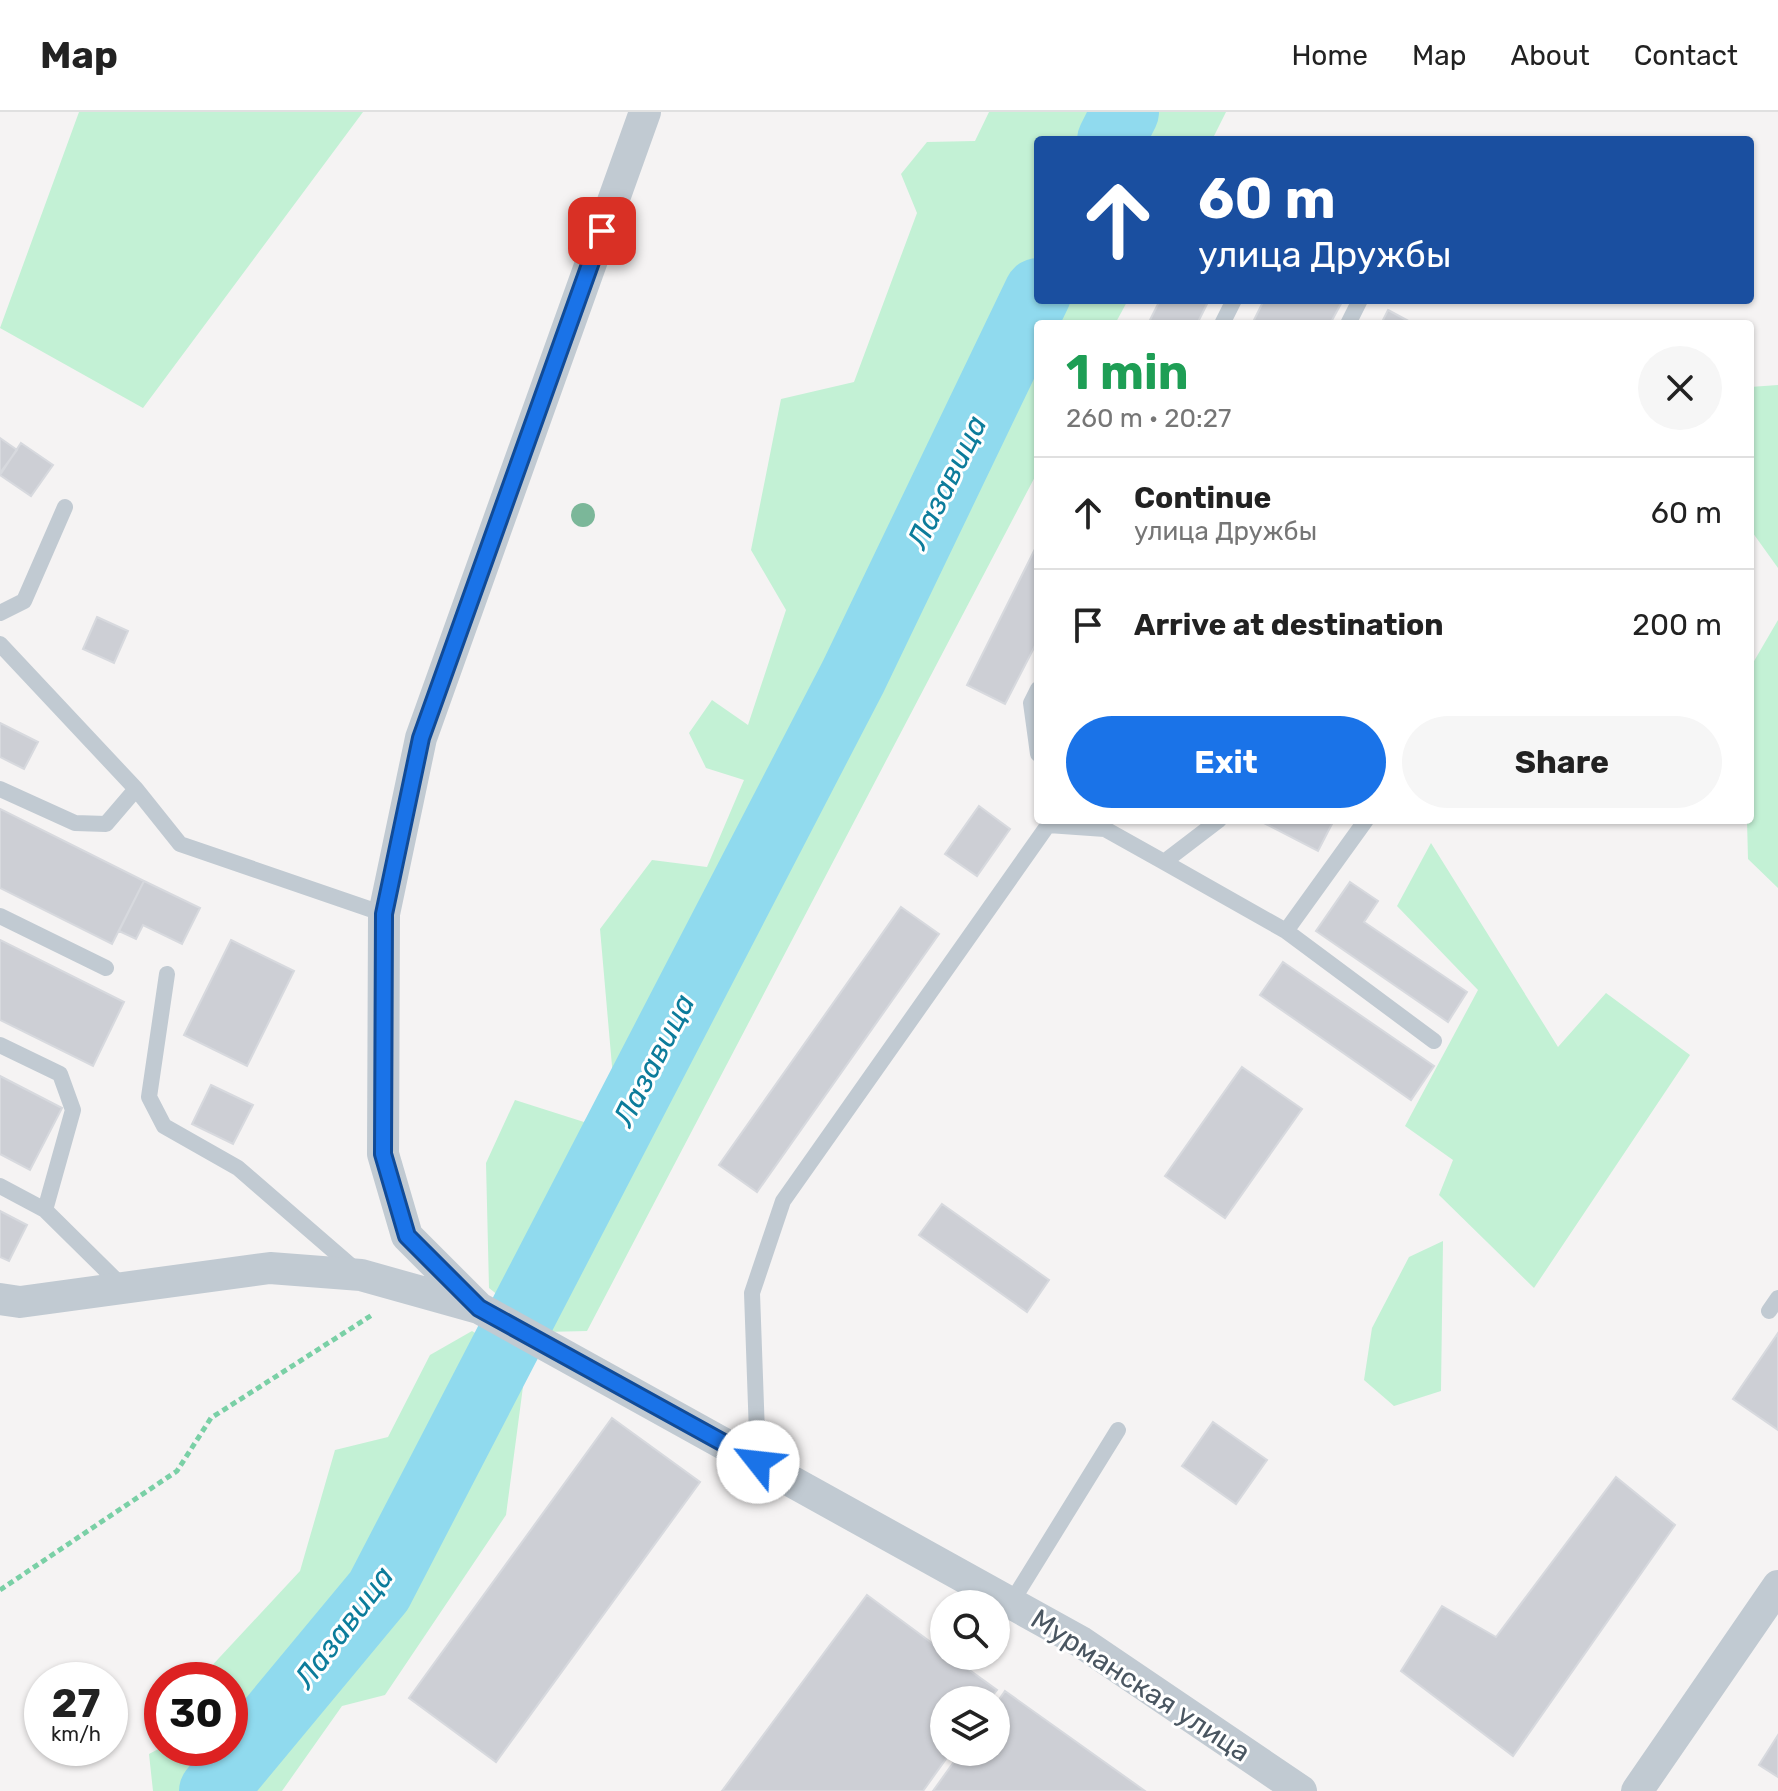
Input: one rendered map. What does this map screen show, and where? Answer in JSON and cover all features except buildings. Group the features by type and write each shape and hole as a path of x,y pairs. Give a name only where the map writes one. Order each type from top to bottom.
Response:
{"street":[{"path":"479,1308 407,1236 383,1154 384,914 421,738 645,112"},
{"name":"Мурманская улица","path":"0,1299 20,1302 270,1268 361,1275 479,1308 1081,1642 1301,1791"},
{"path":"1637,1791 1778,1586"}],"lane":[{"path":"0,613 24,601 65,507"},
{"path":"0,644 136,789 180,844 384,914"},
{"path":"1034,697 1031,703 1034,725"},
{"path":"0,789 75,823 106,824 136,789"},
{"path":"758,1462 752,1293 783,1201 1046,824"},
{"path":"1077,824 1107,825 1164,862 1286,931 1434,1041"},
{"path":"1164,862 1214,824"},
{"path":"1286,931 1363,824"},
{"path":"0,916 106,968"},
{"path":"167,974 149,1097 164,1126 238,1168 361,1275"},
{"path":"0,1045 60,1074 73,1110 45,1210"},
{"path":"0,1186 45,1210 124,1288"},
{"path":"1011,1603 1118,1430"}],"path":[{"path":"0,1590 177,1471 211,1418 382,1308"}],"green space":[{"path":"79,112 363,112 143,408 0,328"},
{"path":"989,112 1226,112 1214,136 1034,136 1034,304 1126,304 1117,320 1034,320 1034,479 587,1331 544,1332 489,1288 486,1163 515,1100 584,1122 614,1089 600,929 652,860 707,867 744,780 706,768 689,733 712,700 748,725 786,610 751,550 781,399 854,382 917,213 901,174 927,142 975,141"},
{"path":"1778,385 1778,568 1754,535 1754,387"},
{"path":"1778,620 1778,888 1748,859 1747,824 1754,824 1754,661"},
{"path":"1431,843 1558,1047 1606,993 1690,1055 1534,1288 1439,1195 1453,1160 1405,1126 1478,990 1397,906"},
{"path":"1443,1241 1441,1391 1394,1406 1364,1380 1372,1328 1409,1257"},
{"path":"472,1331 526,1364 506,1515 385,1695 342,1706 282,1791 153,1791 150,1766 248,1766 248,1662 215,1662 300,1571 335,1450 388,1437 430,1355"}],"waterway":[{"name":"Лазавица","path":"1113,136 1125,112"},
{"name":"Лазавица","path":"213,1791 379,1591 853,677 1034,300"}],"route":[{"path":"602,231 421,738 384,914 383,1154 407,1236 479,1308 758,1462"}]}
